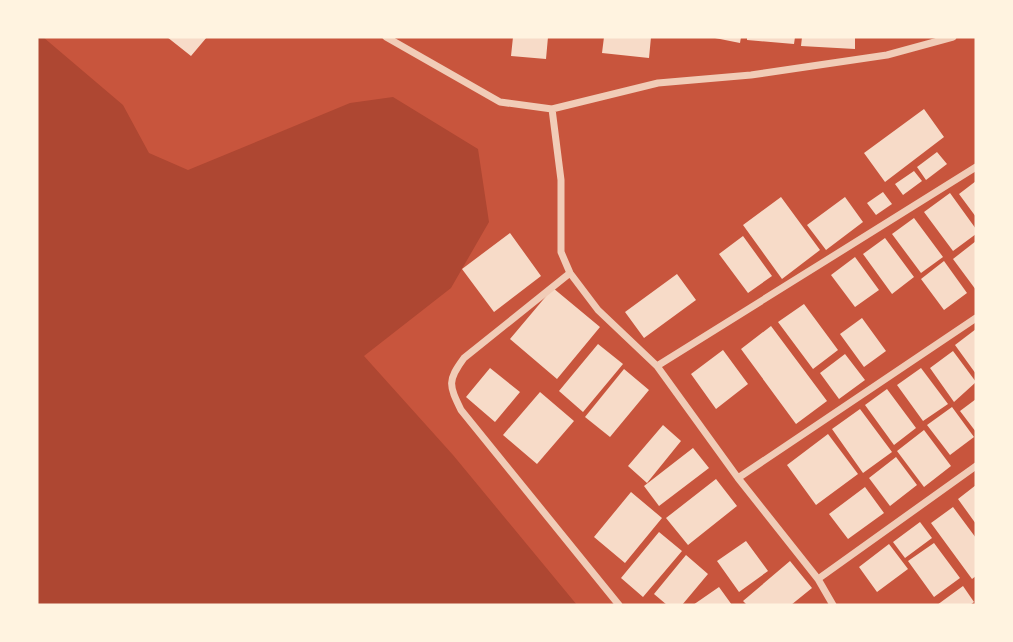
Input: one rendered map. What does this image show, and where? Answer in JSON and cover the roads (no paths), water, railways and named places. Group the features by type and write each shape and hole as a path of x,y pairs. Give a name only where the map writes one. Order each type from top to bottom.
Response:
{"street":[{"path":"386,37 500,102 552,109 658,83 751,75 887,55 953,37"},
{"path":"552,109 561,180 561,252 570,273 598,310 657,366 738,478 818,579 833,605"},
{"path":"657,366 976,167"},
{"path":"570,273 464,358 452,374 450,388 461,410 619,605"},
{"path":"738,478 976,318"},
{"path":"818,579 976,466"}]}
